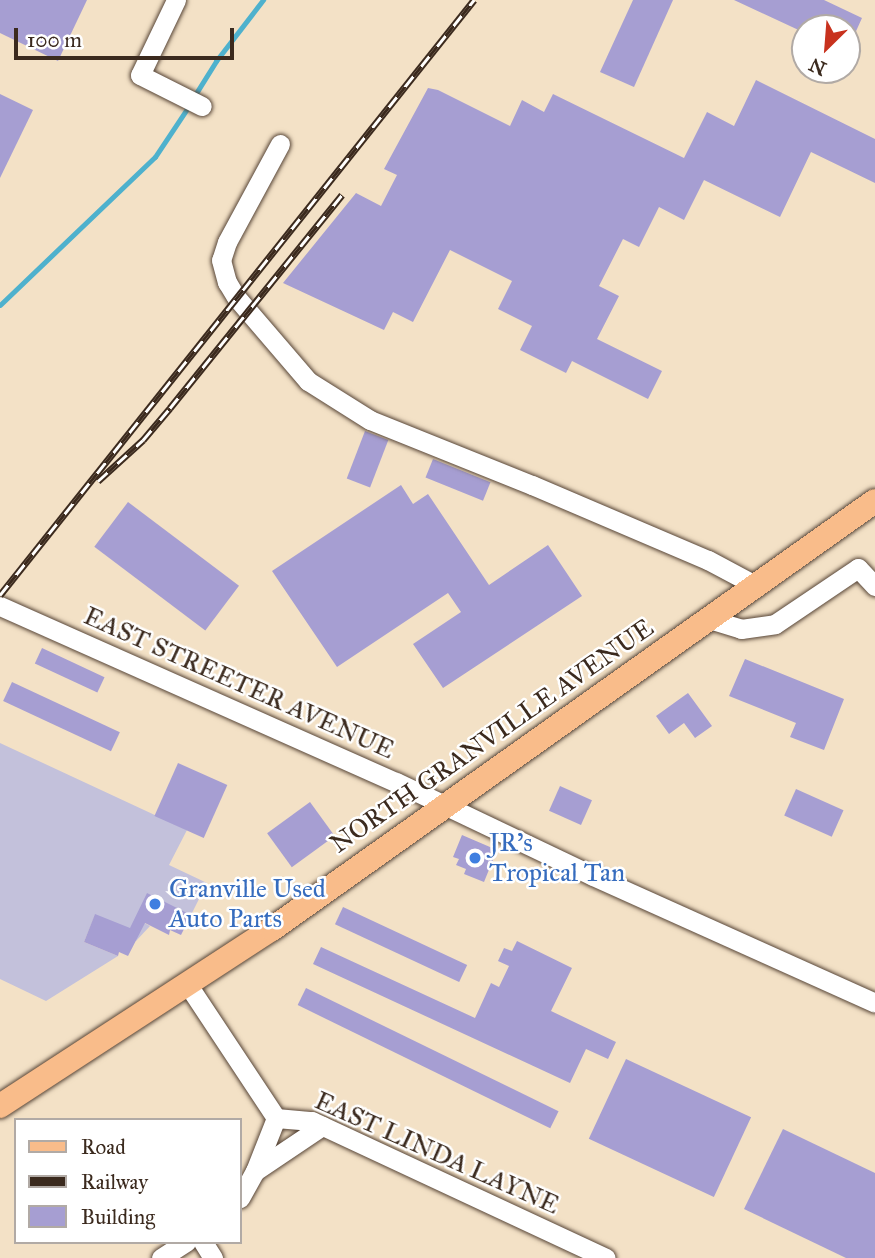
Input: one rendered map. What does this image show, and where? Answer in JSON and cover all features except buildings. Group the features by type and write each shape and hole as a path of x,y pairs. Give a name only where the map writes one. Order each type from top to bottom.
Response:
{"main road":[{"name":"NORTH GRANVILLE AVENUE","path":"0,1106 188,985 875,501"}],"street":[{"path":"176,0 140,75 202,106"},
{"path":"280,144 220,260 227,282 236,297 308,381 370,420 620,522 708,560 757,586"},
{"path":"709,619 741,629 775,624 858,568 875,586"},
{"name":"EAST STREETER AVENUE","path":"0,606 446,805 583,872 875,1003"},
{"name":"EAST LINDA LAYNE","path":"188,985 275,1118 303,1119 323,1126 606,1258"},
{"path":"242,1194 255,1171 275,1118"},
{"path":"255,1171 323,1126"},
{"path":"161,1258 183,1244"}],"shaded area":[{"path":"0,743 187,830 169,865 207,883 191,915 135,918 150,926 136,941 95,915 84,942 118,956 46,1001 0,979"}],"waterway":[{"path":"195,95 216,61 263,0"},
{"path":"0,305 155,157 189,106"}],"railway":[{"path":"0,595 474,0"},
{"path":"98,481 143,440 342,195"}],"place":[{"name":"JR's Tropical Tan","path":"475,858"},
{"name":"Granville Used Auto Parts","path":"155,904"}]}
